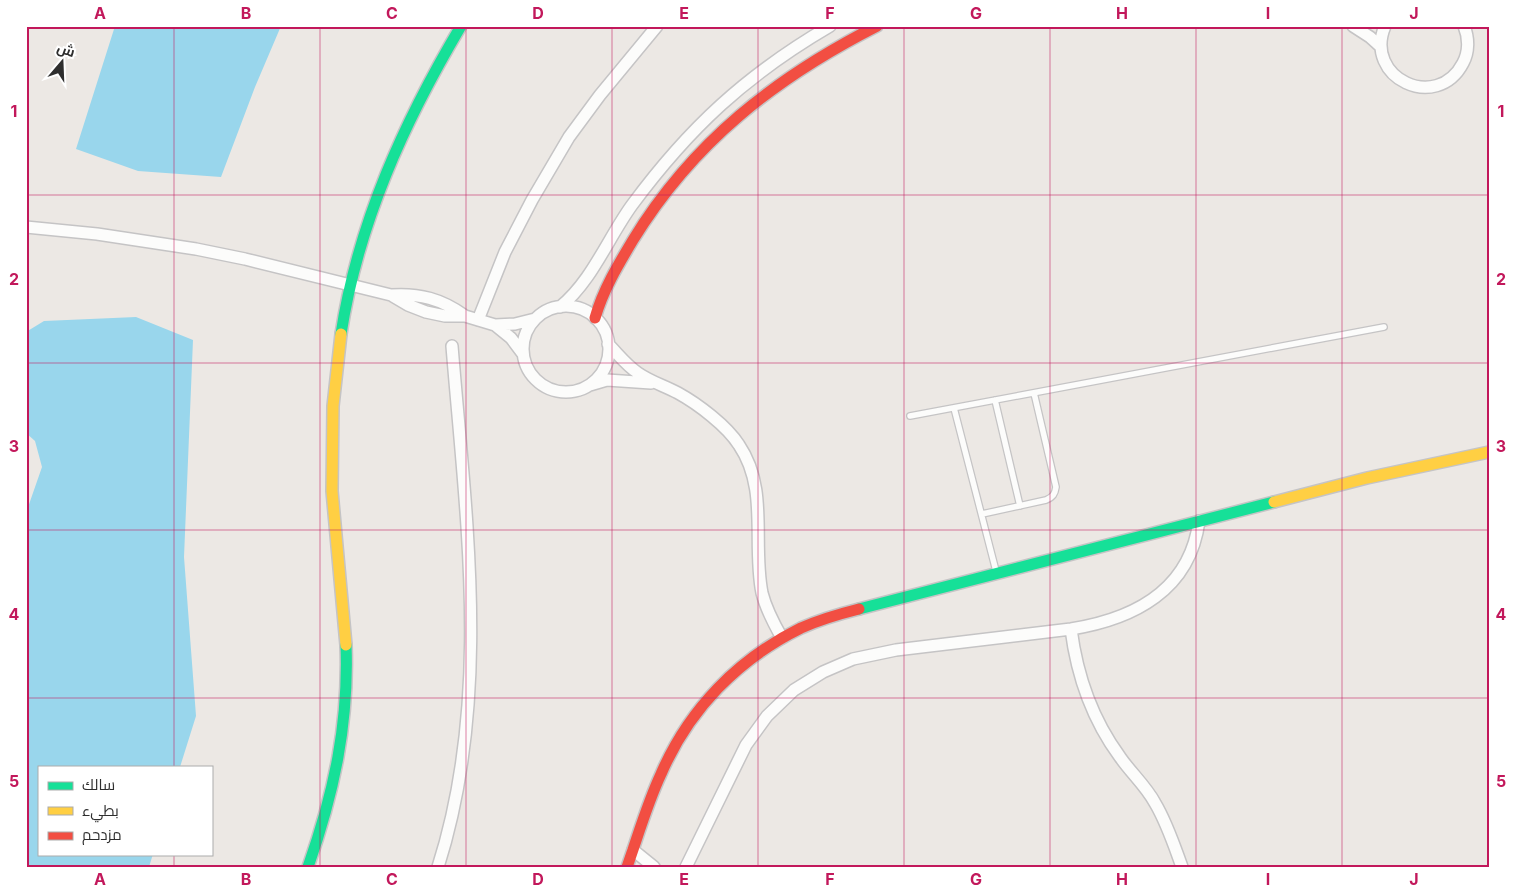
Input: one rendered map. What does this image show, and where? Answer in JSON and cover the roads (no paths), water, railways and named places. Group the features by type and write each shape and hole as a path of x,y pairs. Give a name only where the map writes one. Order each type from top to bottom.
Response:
{"street":[{"path":"308,867 331,796 340,756 345,711 346,644 334,522 332,427 337,356 350,285 368,220 389,165 418,103 461,26"},
{"path":"478,320 505,252 532,200 570,137 600,96 657,26"},
{"path":"560,307 580,287 630,208 654,175 698,125 748,81 806,40 830,26"},
{"path":"595,318 603,294 630,244 659,200 687,166 731,123 774,87 817,58 877,26"},
{"path":"1353,26 1381,47"},
{"path":"1385,26 1381,38 1381,47 1386,66 1400,80 1418,87 1437,86 1454,76 1465,60 1468,41 1464,26"},
{"path":"26,226 147,241 245,259 391,296 426,312 445,316 465,316 495,325 515,324 535,319 551,309 560,307 579,308 595,318 602,326 608,344 627,365 656,384 678,393 697,405 738,443 750,463 757,489 762,593 782,638"},
{"path":"523,355 525,336 535,319"},
{"path":"495,325 511,338 523,355 530,372 544,386 562,392 580,389 607,380 656,384"},
{"path":"589,385 597,379 606,363 608,344"},
{"path":"438,867 454,807 465,743 469,708 472,632 468,550 452,346"},
{"path":"627,867 657,783 672,749 687,725 699,708 727,678 756,655 782,638 810,625 846,612 1368,478 1489,452"},
{"path":"686,867 746,745 767,716 787,696 808,681 838,665 872,654 1094,626 1120,618 1156,596 1177,575 1189,559 1196,540 1199,521"},
{"path":"1071,629 1078,668 1091,706 1109,741 1154,801 1166,825 1182,867"},
{"path":"633,850 654,867"}],"lane":[{"path":"910,416 1384,327"},
{"path":"982,514 1050,498 1056,492 1034,393"},
{"path":"995,400 1020,506"},
{"path":"954,408 997,573"}],"water":[{"path":"115,26 281,26 255,87 221,177 138,171 76,149"},
{"path":"136,317 193,340 184,557 196,716 180,766 38,766 38,856 152,856 149,867 26,867 26,513 42,467 35,441 26,433 26,332 44,321"}]}
